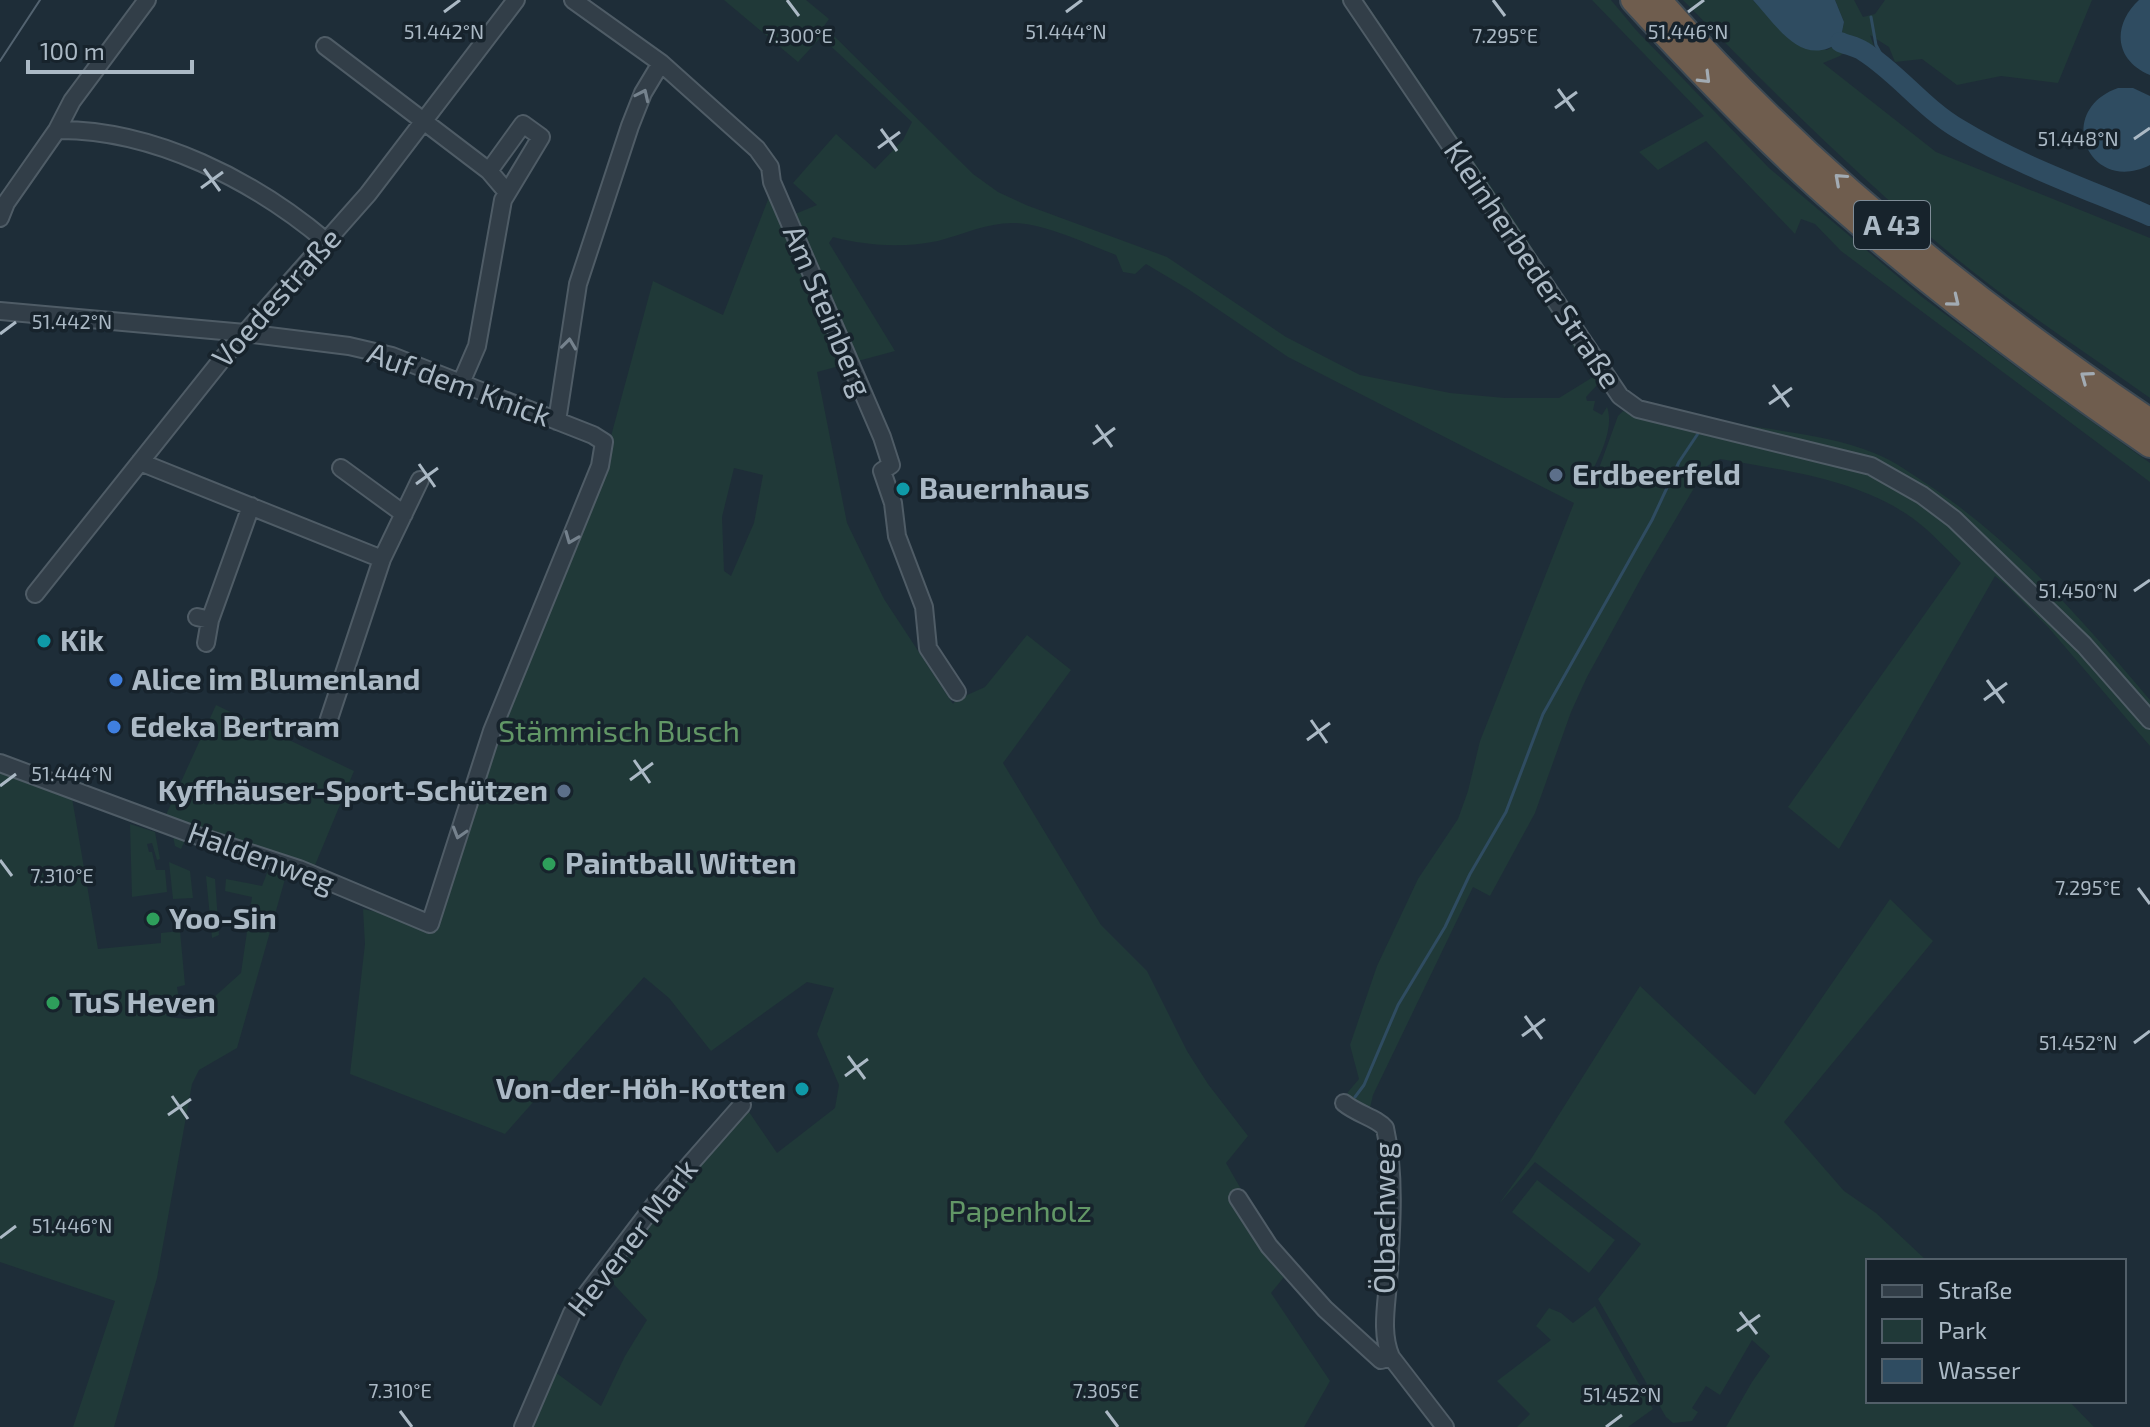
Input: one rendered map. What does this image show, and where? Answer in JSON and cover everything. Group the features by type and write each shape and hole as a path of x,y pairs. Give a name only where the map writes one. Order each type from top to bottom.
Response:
{"highway":[{"name":"A 43","path":"1633,0 1708,81 1843,209 1974,317 2150,445"},
{"name":"A 43","path":"1659,0 1764,110 1880,216 2040,344 2150,421"}],"street":[{"path":"0,218 20,180 57,130 72,101 147,0"},
{"name":"Voedestraße","path":"35,594 245,333 370,193 516,0"},
{"name":"Am Steinberg","path":"573,0 661,63 757,149 770,167 772,182 882,437 891,465 882,471 885,486 893,503 897,536 924,607 928,648 957,692"},
{"name":"Kleinherbeder Straße","path":"1352,0 1620,396 1638,409 1871,466 1922,495 1954,519 2084,645 2150,720"},
{"path":"325,46 489,171 506,191"},
{"path":"557,421 578,284 630,126 643,93 661,63"},
{"path":"461,383 477,346 506,191 541,137 523,124 489,171"},
{"path":"57,130 83,130 142,143 207,166 258,191 291,212 327,242"},
{"name":"Auf dem Knick","path":"0,311 245,333 349,346 392,356 604,442 600,466 492,731 430,924"},
{"path":"140,462 382,559"},
{"path":"341,468 404,514"},
{"path":"326,728 382,559 420,480"},
{"path":"206,643 204,619 251,506"},
{"name":"Haldenweg","path":"0,763 189,833 299,869 430,924"},
{"name":"Ölbachweg","path":"1344,1103 1362,1116 1380,1121 1386,1132 1390,1208 1385,1320 1387,1349 1391,1357"},
{"name":"Hevener Mark","path":"523,1427 572,1313 655,1204 742,1105"},
{"path":"1238,1198 1269,1246 1325,1309 1381,1360 1391,1357 1445,1427"}],"green space":[{"path":"724,0 806,0 829,19 824,26 973,174 998,192 1167,257 1286,337 1360,375 1450,393 1505,398 1559,398 1593,377 1455,166 1341,0 1364,0 1518,226 1609,368 1599,376 1598,384 1586,397 1587,401 1595,401 1593,410 1602,415 1607,407 1609,416 1604,444 1588,479 1594,482 1618,416 1623,411 1715,435 1731,423 1804,434 1881,456 1959,506 2018,557 2073,612 2150,700 2150,746 2048,627 1995,576 1839,849 1788,807 1961,563 1913,518 1862,491 1815,477 1720,459 1707,466 1587,677 1571,712 1535,813 1490,896 1473,887 1373,1095 1369,1112 1348,1099 1348,1092 1359,1079 1350,1045 1377,966 1418,879 1458,819 1480,741 1574,503 1288,357 1146,264 1135,274 1123,272 1116,255 1066,235 1028,224 1006,223 912,245 872,244 833,237 829,243 895,351 817,372 847,523 884,599 953,704 985,687 1027,635 1071,670 1003,763 1101,925 1147,971 1187,1051 1248,1136 1226,1163 1271,1241 1293,1266 1271,1293 1330,1381 1304,1427 517,1427 575,1295 614,1243 735,1104 743,1096 747,1109 777,1153 835,1108 839,1085 817,1034 834,988 807,982 711,1051 669,998 644,977 505,1134 350,1074 365,944 363,909 434,924 511,690 604,462 653,281 723,315 771,192 783,219 817,205 793,183 836,134 875,169 903,140 912,122 821,37 798,62","holes":["734,468 763,475 754,523 731,576 724,571 722,517","607,1277 647,1320 625,1356 601,1406 547,1366 587,1289"]},
{"path":"1592,0 1611,0 1769,168 1922,297 2150,463 2150,482 1841,251 1815,224 1801,219 1795,234 1706,141 1658,170 1639,152 1704,116"},
{"path":"1683,0 1753,0 1790,40 1827,50 1840,42 1844,22 1835,0 1854,0 1863,17 1875,14 1885,0 2092,0 2058,83 2001,76 1957,85 1922,59 1895,62 1889,47 1870,35 1877,55 1855,41 1840,56 1823,63 1936,152 2150,238 2150,398 2004,295 1921,229 1817,133"},
{"path":"216,705 354,771 313,870 165,817"},
{"path":"0,771 72,798 98,949 161,943 161,933 180,931 185,985 177,987 179,999 199,998 192,1008 171,1007 166,1016 190,1019 207,1014 213,1010 212,999 241,973 252,897 225,891 226,879 262,886 269,868 185,840 181,849 175,846 172,832 287,872 237,1048 199,1070 192,1084 157,1278 114,1427 73,1427 115,1301 0,1262"},
{"path":"130,824 155,832 160,859 157,860 152,843 147,844 156,870 165,870 167,892 132,897"},
{"path":"169,862 190,871 193,898 173,899"},
{"path":"206,876 215,879 219,935 212,938"},
{"path":"1890,899 1933,941 1784,1122 1844,1191 1876,1213 1925,1259 1866,1259 1866,1403 2071,1403 2094,1427 1726,1427 1770,1356 1752,1340 1720,1395 1706,1386 1692,1408 1698,1412 1692,1421 1673,1423 1666,1417 1598,1299 1641,1244 1535,1162 1499,1204 1531,1159 1640,986 1755,1095"},
{"path":"1537,1180 1615,1240 1589,1273 1512,1212"},
{"path":"1595,1306 1653,1409 1628,1427 1517,1427 1530,1414 1497,1381 1551,1340 1536,1326 1549,1308 1573,1323"}],"water":[{"path":"1753,0 1835,0 1844,22 1840,42 1826,49 1802,47 1781,32"},
{"path":"2139,0 2150,0 2150,75 2129,60 2121,41 2124,20"},
{"path":"2118,88 2133,88 2150,96 2150,165 2128,172 2110,169 2096,160 2087,147 2083,131 2087,114 2098,99"}],"waterway":[{"path":"1871,17 1876,45 1890,71"},
{"path":"1840,42 1876,60 1946,121 1982,142 2150,216"},
{"path":"1355,1097 1364,1085 1398,1005 1445,927 1470,874 1506,812 1543,714 1652,520 1679,462 1699,432"}],"tram line":[{"path":"0,61 40,0"}],"place":[{"name":"Erdbeerfeld","path":"1556,475"},
{"name":"Bauernhaus","path":"903,489"},
{"name":"Kik","path":"44,641"},
{"name":"Alice im Blumenland","path":"116,680"},
{"name":"Edeka Bertram","path":"114,727"},
{"name":"Kyffhäuser-Sport-Schützen","path":"564,791"},
{"name":"Paintball Witten","path":"549,864"},
{"name":"Yoo-Sin","path":"153,919"},
{"name":"TuS Heven","path":"53,1003"},
{"name":"Von-der-Höh-Kotten","path":"802,1089"}],"park label":[{"name":"Stämmisch Busch","path":"619,732"},
{"name":"Papenholz","path":"1020,1212"}]}
